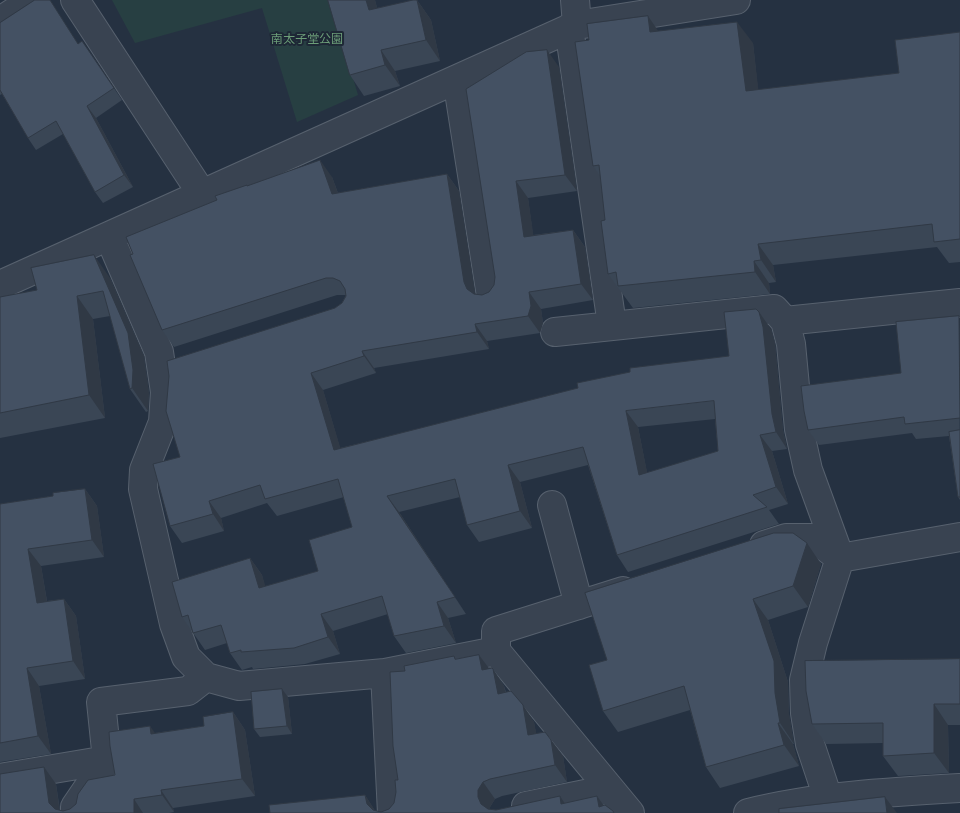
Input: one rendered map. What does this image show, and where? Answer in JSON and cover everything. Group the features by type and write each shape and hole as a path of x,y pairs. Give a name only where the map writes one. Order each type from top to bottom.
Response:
{"street":[{"path":"0,21 33,0"},
{"path":"75,0 202,194"},
{"path":"0,285 457,79 574,18 736,0"},
{"path":"574,18 612,325"},
{"path":"457,79 490,296"},
{"path":"108,236 159,352 171,364 165,392 163,422 144,470 143,489 174,624 186,657 206,677 239,686 385,674 496,651"},
{"path":"785,322 960,303"},
{"path":"554,332 774,309 785,322 791,344 800,429 808,470 840,558 813,643 804,680 805,714 810,744 828,798"},
{"path":"552,505 579,605"},
{"path":"739,553 786,538 813,538 840,558 960,537"},
{"path":"630,813 496,651 496,631 645,584"},
{"path":"385,674 392,813"},
{"path":"76,813 75,807 107,760 101,702 188,691 206,677"},
{"path":"0,778 107,760"},
{"path":"748,813 828,798 896,791 960,788"},
{"path":"505,811 610,789"}],"green space":[{"name":"南太子堂公園","path":"112,0 330,0 358,95 297,122 262,8 135,43"}],"building":[{"path":"35,0 50,0 78,44 82,41 114,88 87,106 124,175 95,192 56,121 28,138 0,90 0,23"},
{"path":"328,0 366,0 369,10 417,0 426,40 381,50 385,65 350,75"},
{"path":"648,16 650,32 737,22 746,91 899,73 895,40 960,32 960,239 934,242 932,224 758,244 761,260 754,261 755,272 618,286 616,272 608,274 601,221 605,220 599,165 593,166 575,42 589,40 587,24"},
{"path":"547,50 565,175 516,181 524,237 573,230 581,284 529,292 531,306 528,316 475,324 477,332 362,351 364,356 311,373 334,450 578,388 577,383 630,372 630,368 729,356 724,312 756,309 759,312 763,327 772,414 776,432 760,435 776,487 753,495 767,507 617,555 583,447 508,465 520,511 467,525 455,479 387,496 455,597 437,602 444,626 394,636 382,596 321,614 328,637 294,648 241,652 241,650 230,653 221,625 193,633 188,615 182,617 172,582 250,558 259,588 318,571 309,540 352,527 338,479 265,499 260,485 209,501 213,514 170,526 153,464 180,457 166,411 169,376 167,361 335,308 342,303 346,296 345,289 340,281 326,278 162,330 130,255 133,254 126,237 217,200 215,196 320,160 332,194 447,174 464,282 467,289 474,294 482,295 489,292 494,285 495,277 466,89 526,52","holes":["714,401 718,451 639,475 626,411"]},
{"path":"94,255 128,333 133,370 132,388 130,389 103,291 77,296 89,395 0,413 0,297 37,290 31,268"},
{"path":"959,316 960,418 905,424 904,417 808,430 801,386 901,373 896,322"},
{"path":"960,430 960,497 958,497 949,432"},
{"path":"85,489 92,540 28,549 37,603 64,599 73,661 27,668 38,736 0,743 0,504 53,496 53,493"},
{"path":"774,533 793,533 807,543 793,586 753,599 774,661 775,693 780,723 778,723 784,745 706,767 684,686 603,711 589,665 607,660 585,593"},
{"path":"479,655 482,670 493,669 498,694 511,691 523,705 528,735 545,732 551,740 555,765 483,782 478,790 481,804 488,809 496,810 560,796 561,804 597,796 599,807 605,805 614,813 270,813 269,805 365,795 367,804 373,810 381,812 389,809 394,803 396,792 395,780 398,780 393,746 390,672 405,671 404,666 454,656 455,659"},
{"path":"960,659 960,704 934,704 934,753 883,756 883,723 812,724 806,691 805,661"},
{"path":"282,689 287,726 254,729 251,692"},
{"path":"233,712 242,779 161,790 162,795 134,799 134,813 0,813 0,774 44,767 49,803 55,809 63,811 70,809 76,804 78,794 88,780 115,775 109,732 150,726 151,734 204,726 203,717"},
{"path":"885,797 887,813 779,813 779,809"}]}
